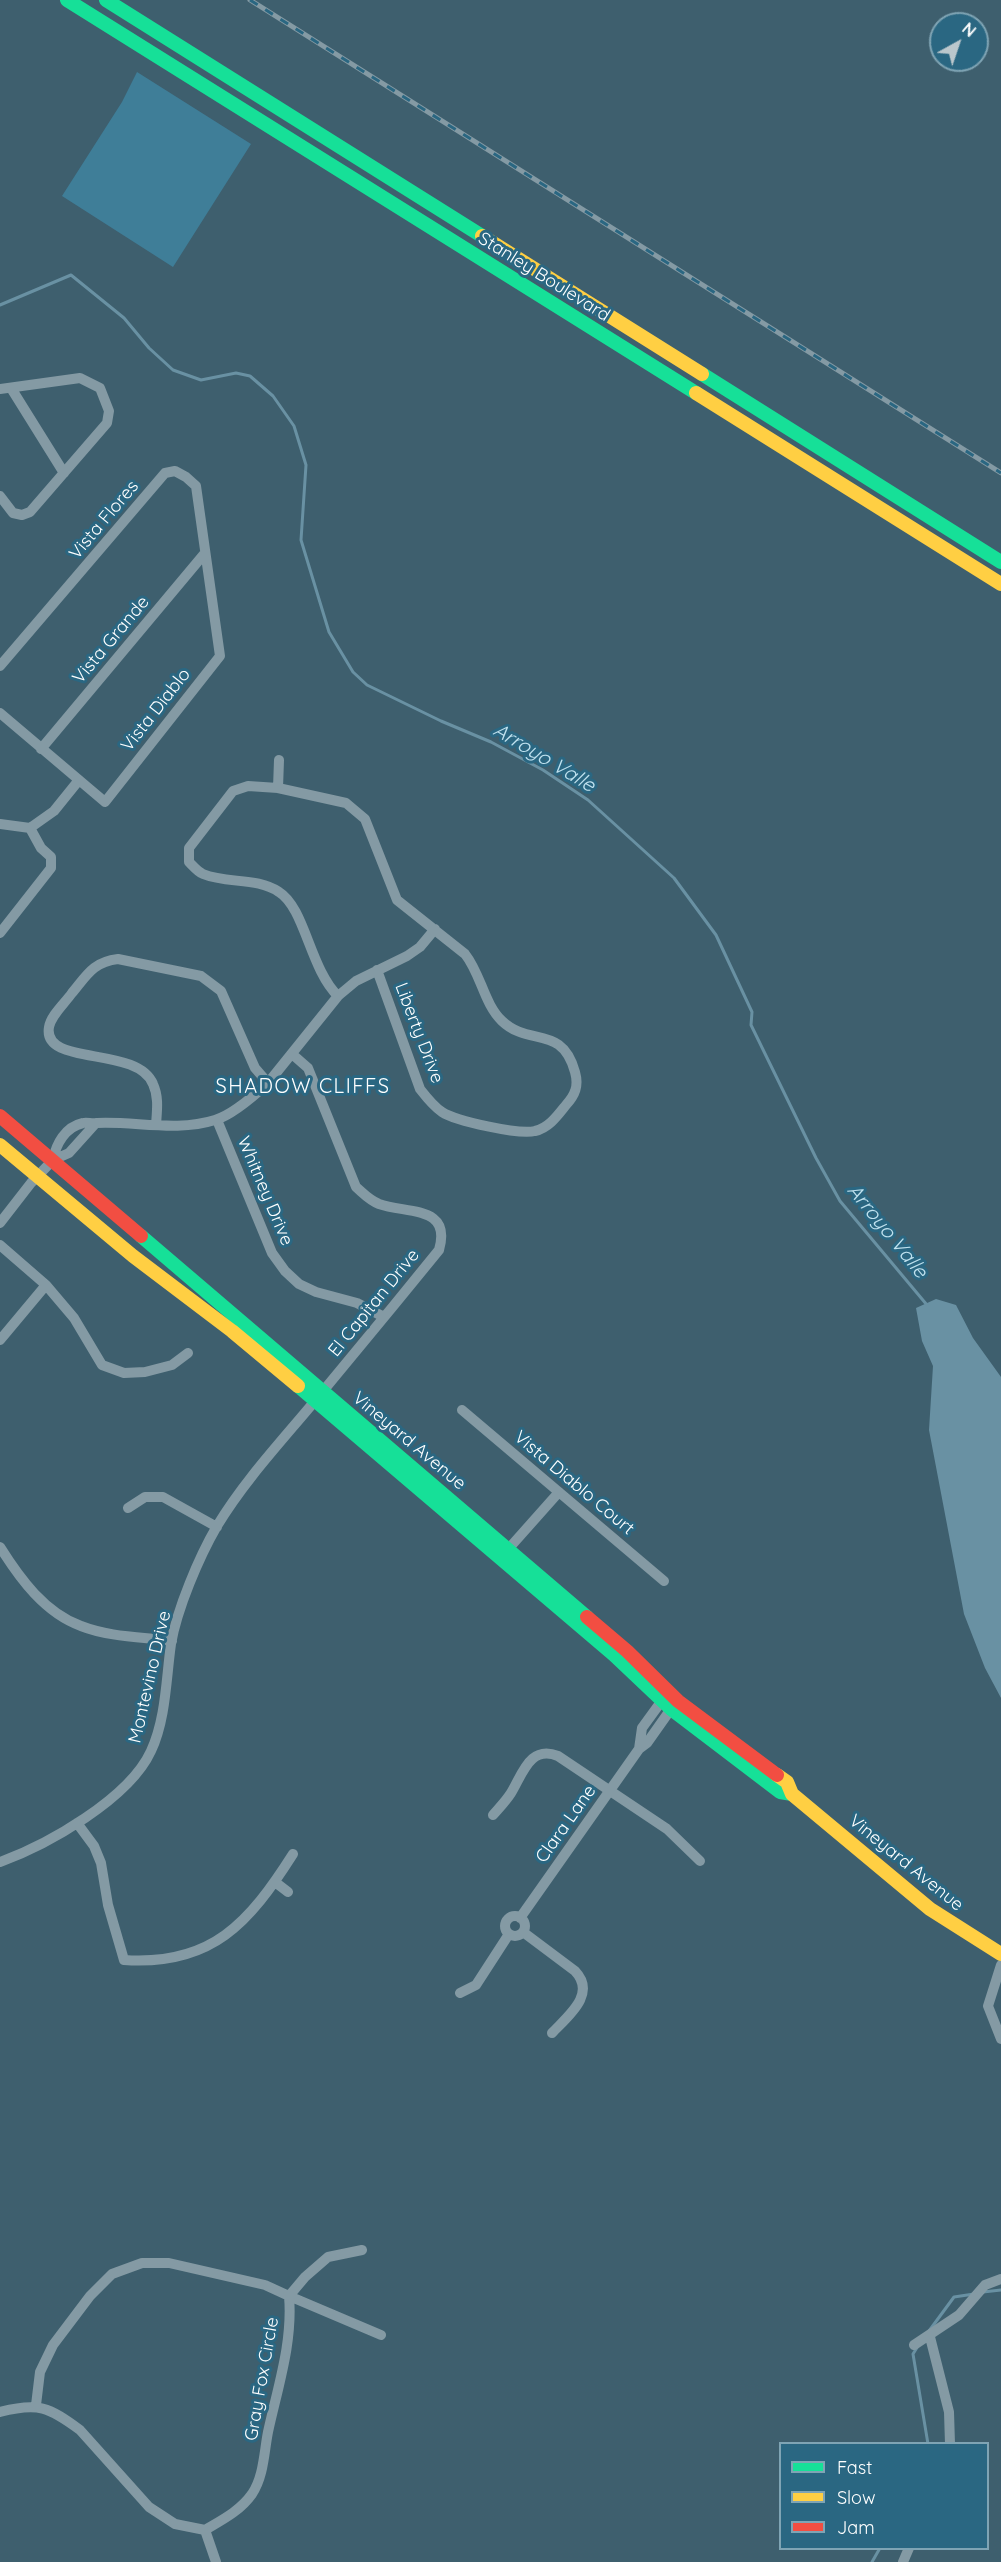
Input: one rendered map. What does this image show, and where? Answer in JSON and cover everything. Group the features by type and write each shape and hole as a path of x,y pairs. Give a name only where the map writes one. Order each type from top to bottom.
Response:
{"main road":[{"name":"Stanley Boulevard","path":"68,0 1001,584"},
{"name":"Stanley Boulevard","path":"106,0 1001,562"},
{"name":"Vineyard Avenue","path":"0,1116 246,1328 319,1396 505,1553 627,1651 667,1701 787,1782 792,1794 930,1909 1001,1954"},
{"name":"Vineyard Avenue","path":"0,1145 133,1256 319,1396"}],"street":[{"path":"0,496 13,513 22,515 30,512 64,473 107,423 109,411 100,388 80,378 5,388 64,473"},
{"name":"Vista Flores","path":"0,666 165,473 175,471 196,486 205,553"},
{"name":"Vista Grande","path":"41,749 205,553"},
{"name":"Vista Diablo","path":"41,749 105,802 220,656 205,553"},
{"path":"1,717 41,749"},
{"path":"278,788 279,760"},
{"path":"0,824 30,828 54,810 79,780"},
{"name":"Liberty Drive","path":"338,996 330,988 316,965 293,906 281,892 266,885 202,874 189,862 189,848 233,791 248,786 278,788 346,803 365,819 397,900 453,943 473,964 501,1020 516,1031 552,1039 561,1046 575,1070 578,1083 573,1097 548,1125 535,1131 476,1123 443,1112 430,1102 420,1089 377,970"},
{"path":"0,933 51,868 51,857 41,848 30,828"},
{"path":"0,1223 53,1160 69,1153 96,1123 187,1125 217,1120 255,1096 338,996 356,981 407,956 420,946 435,929"},
{"path":"156,1125 158,1100 153,1082 141,1069 125,1061 60,1049 50,1039 49,1028 53,1017 95,965 118,959 201,976 212,982 221,991 255,1068 268,1083"},
{"name":"El Capitan Drive","path":"292,1054 308,1068 356,1187 369,1199 382,1205 432,1216 440,1226 442,1238 439,1250 319,1396"},
{"name":"Whitney Drive","path":"217,1120 272,1253 285,1271 299,1284 316,1292 357,1303 384,1317"},
{"path":"0,1245 46,1285 74,1318 102,1365 124,1373 145,1372 172,1365 188,1353"},
{"path":"0,1340 46,1285"},
{"name":"Montevino Drive","path":"0,1862 31,1851 76,1823 114,1795 139,1771 151,1751 162,1715 172,1641 192,1576 217,1527 251,1477 319,1396"},
{"name":"Vista Diablo Court","path":"462,1410 664,1581"},
{"path":"505,1553 559,1492"},
{"path":"128,1508 146,1497 163,1497 217,1527"},
{"path":"0,1547 15,1571 54,1612 81,1626 172,1641"},
{"name":"Clara Lane","path":"520,1918 639,1749 642,1728 667,1701"},
{"path":"493,1815 509,1795 530,1760 542,1753 558,1756 667,1829 700,1861"},
{"path":"76,1823 94,1846 101,1863 108,1905 124,1960 175,1959 199,1950 228,1934 252,1912 293,1854"},
{"path":"275,1882 288,1892"},
{"path":"512,1916 520,1918 525,1924 523,1932 518,1936 509,1934 505,1928 506,1921 512,1916"},
{"path":"523,1932 575,1971 581,1977 584,1986 580,2002 552,2033"},
{"path":"459,1993 476,1985 509,1934"},
{"path":"1001,1965 988,2006 1001,2039"},
{"path":"362,2250 327,2257 289,2295 381,2334"},
{"name":"Gray Fox Circle","path":"36,2405 40,2372 53,2345 90,2296 112,2274 142,2263 169,2262 265,2285 289,2295 291,2318 288,2341 262,2468 253,2492 243,2505 205,2530"},
{"path":"914,2345 930,2337 958,2315 985,2285 1001,2279"},
{"path":"930,2337 949,2412 950,2442"},
{"path":"0,2412 36,2405 68,2421 80,2430 149,2507 175,2524 205,2530 216,2562"}],"shaded area":[{"path":"137,72 251,144 173,267 62,196 122,102"},
{"path":"936,1299 956,1305 973,1338 1001,1377 1001,1698 985,1668 964,1614 929,1430 933,1366 922,1341 916,1308"}],"waterway":[{"name":"Arroyo Valle","path":"0,305 71,275 124,318 149,348 173,370 201,380 236,373 250,376 273,396 294,426 306,465 301,540 329,632 353,672 367,685 441,721 491,742 543,770 588,800 674,878 716,935 752,1012 751,1025 816,1158 840,1201 927,1305"},
{"path":"983,2292 1001,2290"},
{"path":"929,2331 954,2297 974,2294"},
{"path":"918,2346 913,2354 928,2442"},
{"path":"872,2562 879,2550"}],"railway":[{"path":"250,0 1001,473"}],"traffic: fast":[{"path":"67,0 696,393"},
{"path":"106,0 482,236"},
{"path":"702,374 1001,562"},
{"path":"141,1236 587,1617"},
{"path":"298,1386 614,1655 671,1709 780,1792 792,1794"}],"traffic: slow":[{"path":"482,236 702,374"},
{"path":"696,393 1001,584"},
{"path":"0,1145 133,1256 232,1331 298,1386"},
{"path":"777,1775 787,1782 792,1794 930,1909 1001,1954"}],"traffic: jam":[{"path":"0,1116 141,1236"},
{"path":"587,1617 627,1651 678,1701 777,1775"}],"district":[{"name":"SHADOW CLIFFS","path":"303,1087"}]}
